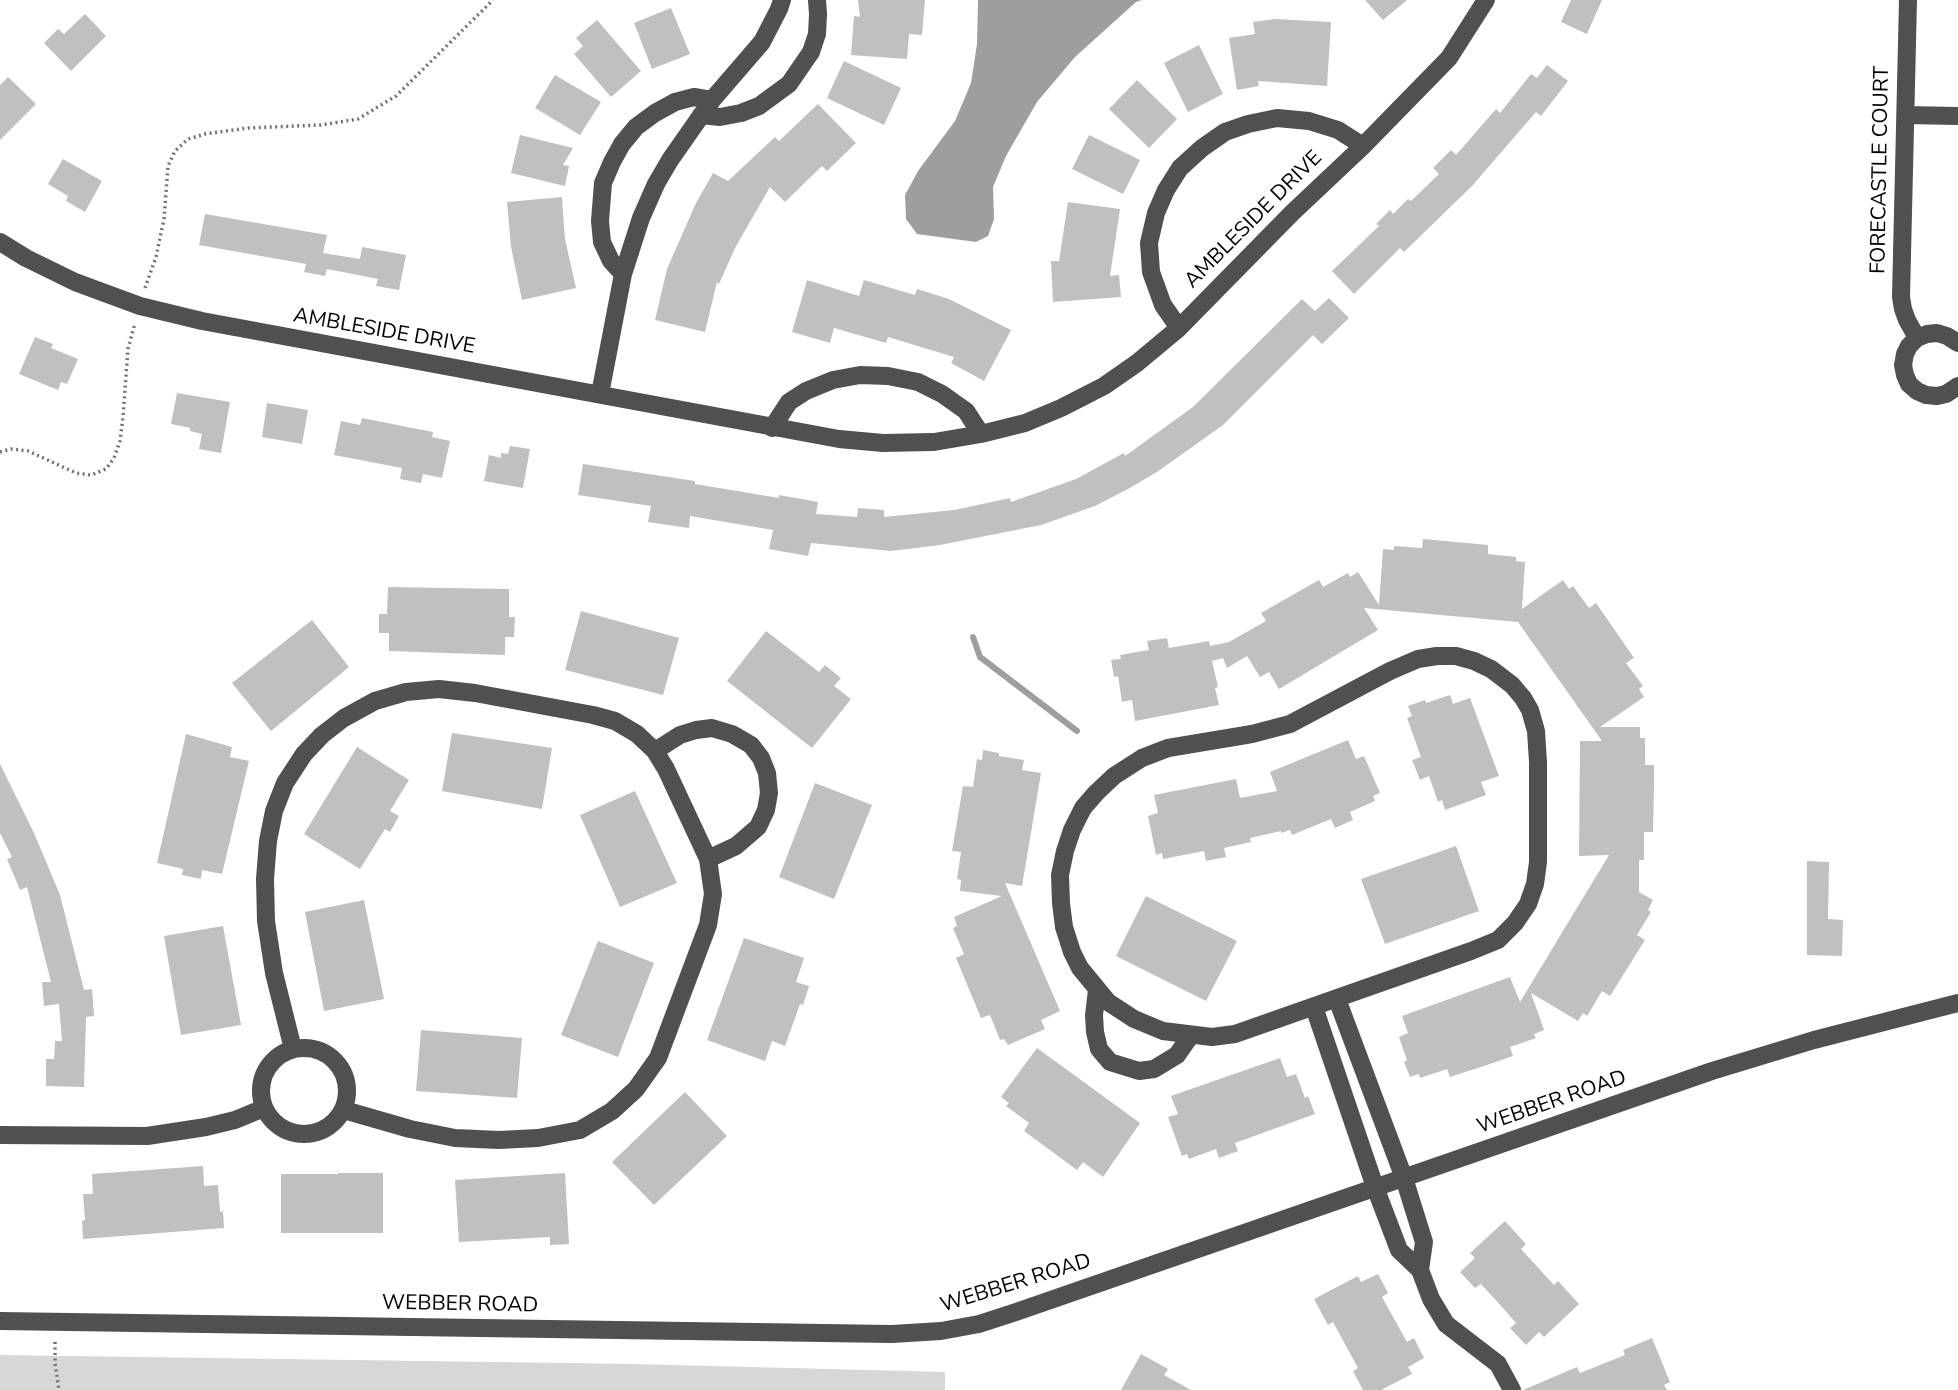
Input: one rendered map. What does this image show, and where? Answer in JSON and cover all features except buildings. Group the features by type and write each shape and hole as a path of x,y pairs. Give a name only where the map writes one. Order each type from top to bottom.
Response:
{"street":[{"path":"600,394 623,274 641,218 656,184 706,108 762,42 782,0"},
{"path":"623,274 611,261 602,242 600,221 603,183 622,144 636,127 675,102 694,97 720,117 760,106 789,84 811,52 817,34 817,0"},
{"name":"AMBLESIDE DRIVE","path":"0,242 75,282 140,306 202,321 772,428 883,443 934,442 1025,423 1104,386 1137,363 1179,327 1449,58 1486,0"},
{"name":"FORECASTLE COURT","path":"1908,0 1901,297 1907,320 1917,338"},
{"path":"1906,115 1958,116"},
{"name":"AMBLESIDE DRIVE","path":"1179,327 1163,305 1151,272 1149,243 1156,213 1180,168 1225,132 1278,118 1309,121 1338,130 1363,146"},
{"path":"1958,343 1937,333 1927,334 1909,345 1903,365 1909,384 1926,395 1946,394 1958,386"},
{"path":"772,428 789,402 806,391 832,380 860,374 918,382 942,394 966,411 981,434"},
{"path":"1456,656 1491,668 1523,698 1530,710 1536,731 1538,862 1535,884 1528,904 1515,923 1498,940 1338,999 1235,1034 1212,1037 1163,1031 1134,1019 1108,1002 1080,968 1072,952 1060,903 1060,875 1072,830 1083,808 1096,793 1114,776 1142,758 1168,748 1242,736 1290,724 1418,659 1456,656"},
{"path":"293,1049 274,973 267,920 265,879 268,841 274,811 285,783 304,754 322,735 344,718 375,701 406,692 439,689 475,693 615,721 637,734 655,751 708,859 713,894 708,925 658,1058 636,1089 612,1111 580,1130 538,1138 455,1138 410,1129 344,1110"},
{"path":"655,751 680,735 712,728 732,734 751,745 761,758 767,773 769,793 766,810 758,827 736,846 708,859"},
{"path":"1097,990 1095,1032 1099,1049 1110,1062 1139,1071 1154,1069 1177,1055 1191,1035"},
{"path":"1338,999 1404,1178 1424,1241 1420,1270 1430,1299 1446,1324 1498,1364 1512,1390"},
{"name":"WEBBER ROAD","path":"0,1321 892,1334 941,1331 979,1324 1016,1312 1725,1067 1814,1040 1958,1003"},
{"path":"1314,1007 1399,1250 1420,1270"},
{"path":"307,1048 333,1058 342,1069 347,1082 348,1096 344,1110 337,1120 316,1133 291,1133 270,1119 264,1108 261,1084 265,1072 281,1054 293,1049 307,1048"},
{"path":"0,1135 147,1136 206,1127 235,1120 264,1108"}],"path":[{"path":"0,452 10,449 28,451 76,474 91,475 106,468 114,458 124,416 128,349 156,257 164,219 168,166 175,151 188,139 248,128 321,125 358,119 396,96 493,0"},
{"path":"55,1333 55,1363 60,1390"}],"shaded area":[{"path":"978,0 1142,0 1136,2 1075,57 1037,102 1006,156 993,187 994,219 988,236 976,242 917,234 906,219 905,195 918,171 955,121 971,83 977,44"},
{"path":"0,1355 634,1364 945,1372 945,1390 0,1390"}],"waterway":[{"path":"973,637 980,657 1077,731"}]}
